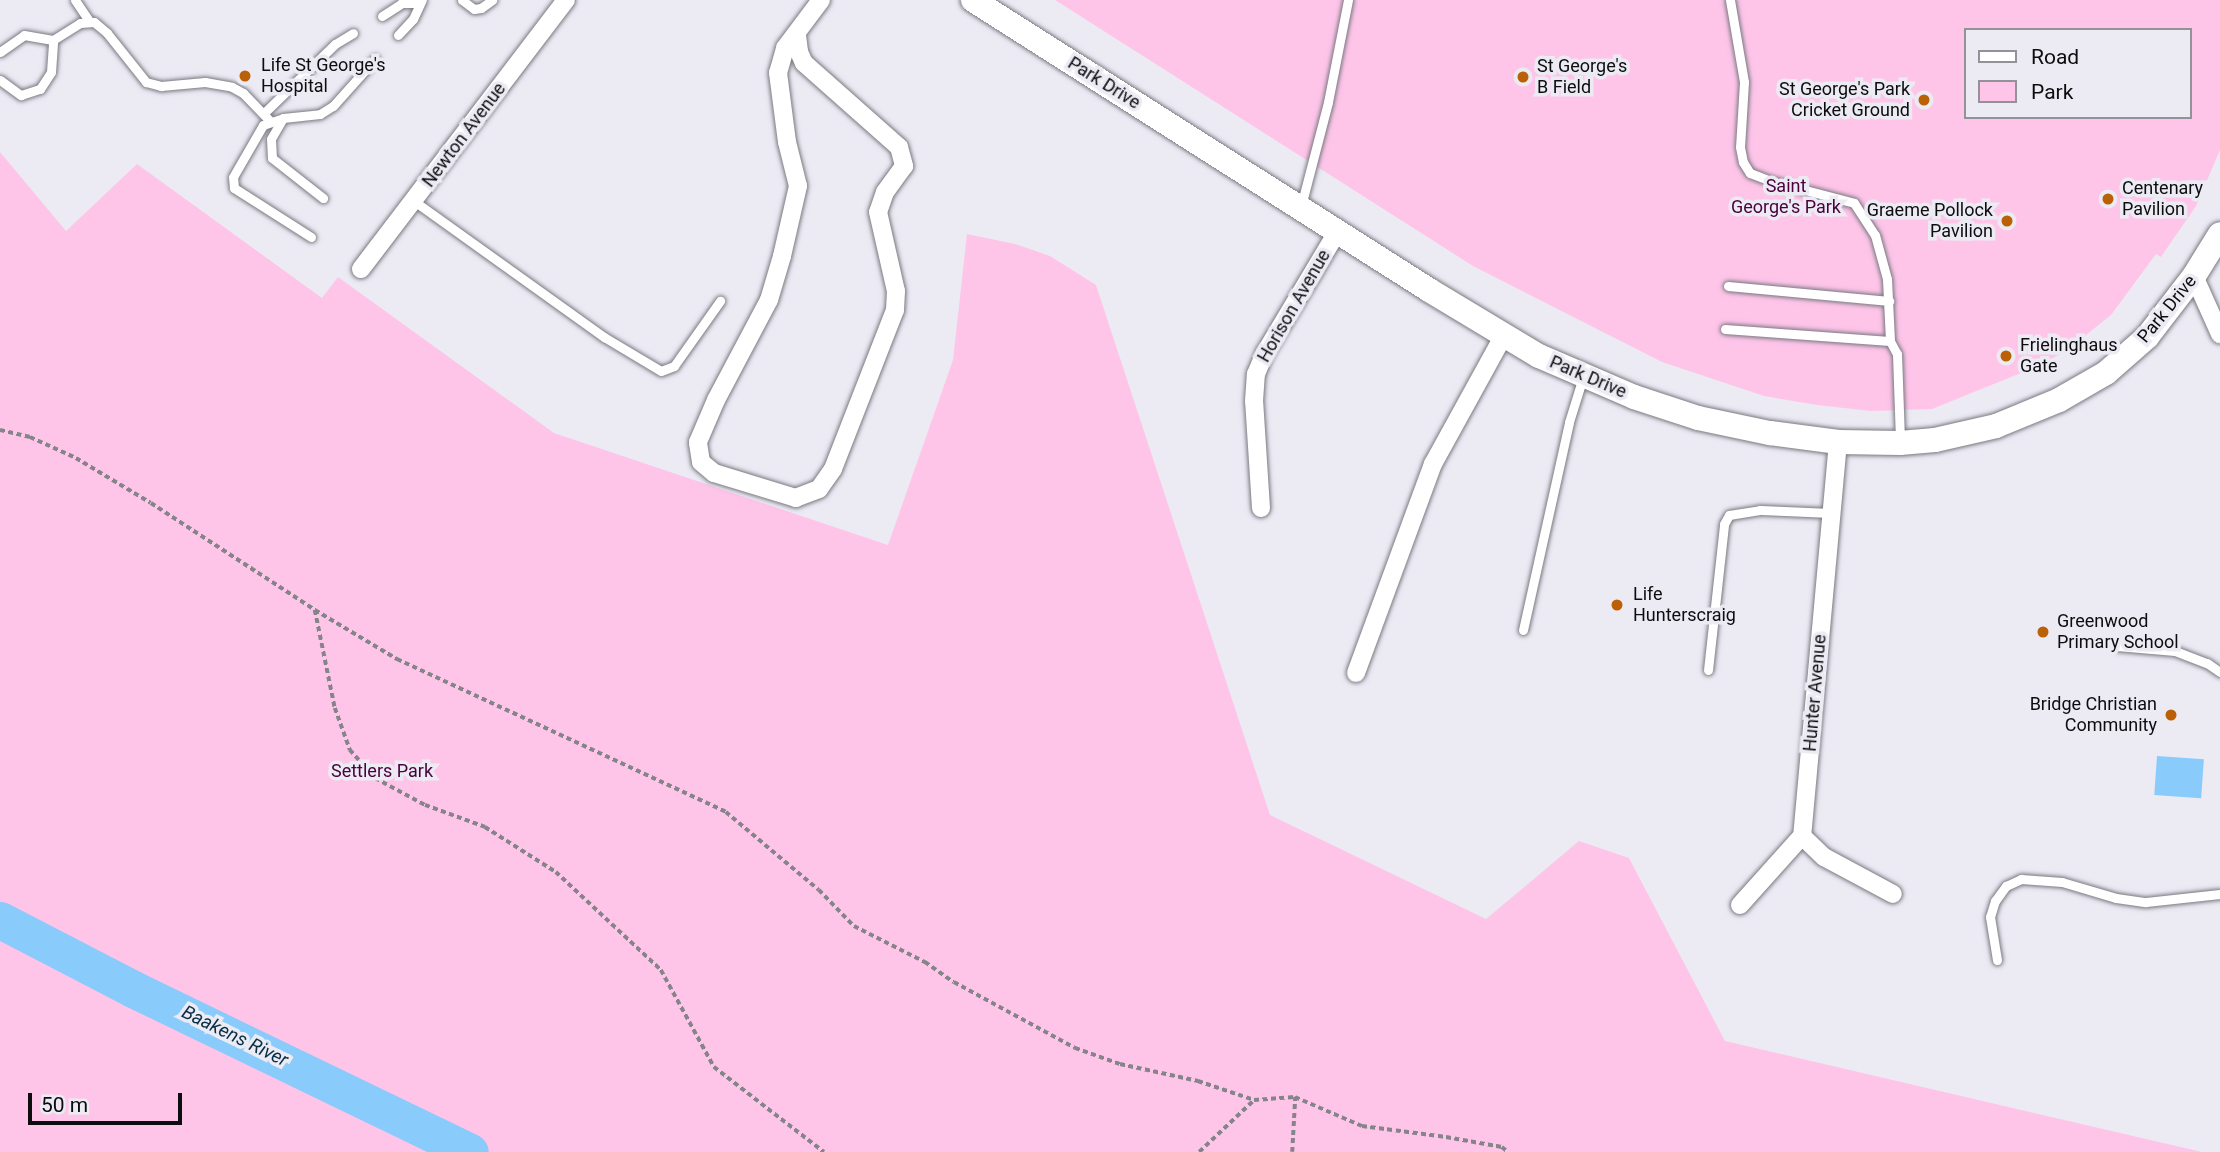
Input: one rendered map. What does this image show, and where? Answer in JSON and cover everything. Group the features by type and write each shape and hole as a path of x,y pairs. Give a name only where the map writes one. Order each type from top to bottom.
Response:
{"street":[{"name":"Newton Avenue","path":"361,269 566,0"},
{"path":"797,35 799,52 804,63 899,147 904,166 885,192 878,212 896,291 895,310 833,468 819,489 796,498 713,473 701,461 698,442 701,428 769,300 785,246 798,186 788,142 778,73 785,48 821,0"},
{"name":"Park Drive","path":"973,0 1337,232 1539,356 1634,397 1699,418 1770,433 1838,442 1900,443 1936,440 1996,426 2059,400 2106,373 2147,337 2194,276 2220,234"},
{"name":"Horison Avenue","path":"1261,508 1254,401 1256,374 1265,353 1337,232"},
{"path":"2194,276 2220,334"},
{"path":"1356,673 1433,464 1504,335"},
{"name":"Hunter Avenue","path":"1802,836 1838,442"},
{"path":"1740,905 1802,836 1824,857 1893,894"}],"lane":[{"path":"75,0 89,21"},
{"path":"462,0 474,9 481,8 492,0"},
{"path":"1301,208 1328,102 1348,0"},
{"path":"1730,0 1744,82 1740,147 1743,162 1750,173 1771,181 1854,203 1875,235 1889,301 1890,341 1897,354 1900,443"},
{"path":"382,16 402,3 421,1"},
{"path":"398,35 412,19 421,1"},
{"path":"0,52 29,34 53,40 80,23 89,21 99,25 107,33 142,80 150,85 205,82 232,88 267,117 283,118 320,114 333,106 375,59"},
{"path":"311,237 234,188 232,183 239,163 267,117 335,44 353,33"},
{"path":"0,80 21,95 40,89 51,72 53,40"},
{"path":"283,118 271,139 272,158 323,198"},
{"path":"414,201 604,337 661,372 674,366 720,301"},
{"path":"1728,286 1889,301"},
{"path":"1725,329 1890,341"},
{"path":"1524,629 1569,422 1583,375"},
{"path":"1709,670 1724,524 1729,515 1760,510 1832,513"},
{"path":"2117,646 2175,651 2207,663 2220,672"},
{"path":"1997,960 1990,918 1995,901 2006,886 2021,879 2062,882 2105,895 2146,902 2220,894"}],"path":[{"path":"0,430 30,437 76,458 397,659 726,813 819,890 853,926 925,962 954,982 1075,1048 1119,1064 1198,1081 1254,1100 1296,1097 1362,1126 1446,1137 1502,1147 1508,1152"},
{"path":"315,610 339,719 351,750 375,778 425,805 485,827 556,873 625,939 662,970 714,1067 824,1152"},
{"path":"1292,1152 1296,1097"},
{"path":"1199,1152 1254,1100"}],"green space":[{"name":"Saint George's Park","path":"1055,0 2220,0 2220,150 2196,206 2161,257 2156,254 2111,315 2066,351 2036,367 1932,409 1871,411 1764,396 1662,362 1473,266"},
{"name":"Settlers Park","path":"0,152 66,231 137,164 322,298 338,277 554,433 888,545 953,360 967,234 1015,244 1050,256 1096,285 1270,815 1486,919 1579,841 1629,858 1725,1041 2202,1152 0,1152"}],"water":[{"path":"2157,756 2204,759 2201,798 2154,795"}],"waterway":[{"name":"Baakens River","path":"0,920 133,989 470,1152"}],"place":[{"name":"Life St George's Hospital","path":"245,76"},
{"name":"St George's B Field","path":"1523,77"},
{"name":"St George's Park Cricket Ground","path":"1924,100"},
{"name":"Centenary Pavilion","path":"2108,199"},
{"name":"Graeme Pollock Pavilion","path":"2007,221"},
{"name":"Frielinghaus Gate","path":"2006,356"},
{"name":"Life Hunterscraig","path":"1617,605"},
{"name":"Greenwood Primary School","path":"2043,632"},
{"name":"Bridge Christian Community","path":"2171,715"}]}
